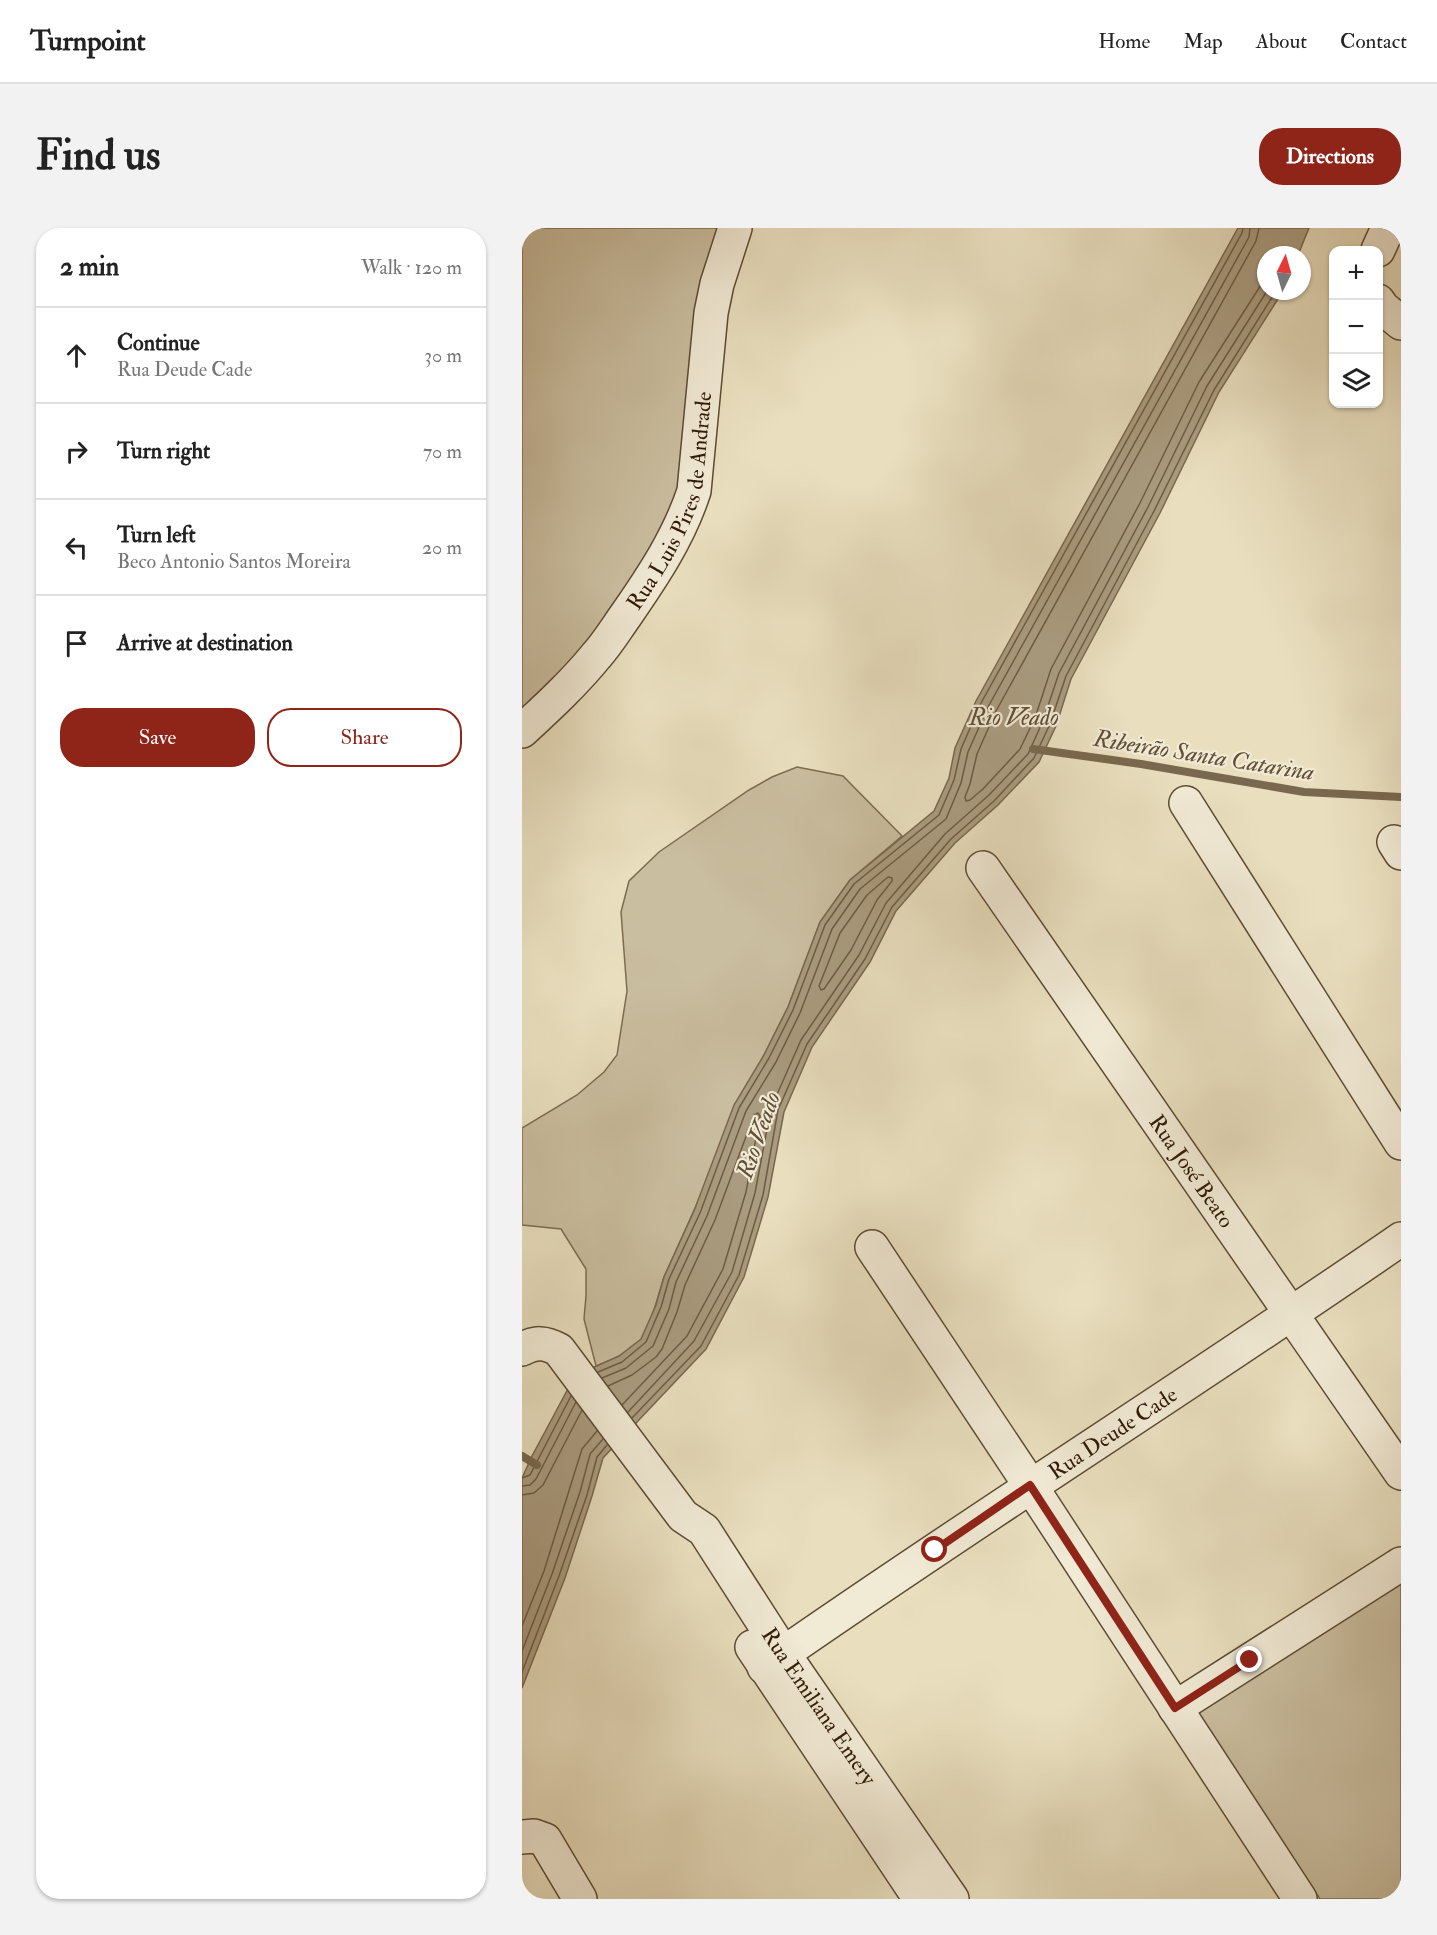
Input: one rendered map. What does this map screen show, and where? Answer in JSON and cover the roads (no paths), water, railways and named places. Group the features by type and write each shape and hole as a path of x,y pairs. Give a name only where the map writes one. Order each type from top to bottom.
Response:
{"street":[{"name":"Rua Luis Pires de Andrade","path":"522,731 558,698 597,656 674,542 686,517 694,491 711,313 717,284 735,228"},
{"path":"1380,246 1388,228"},
{"path":"1383,308 1401,323"},
{"path":"1186,803 1401,1143"},
{"name":"Rua José Beato","path":"983,868 1401,1473"},
{"name":"Rua Deude Cade","path":"774,1660 1030,1485 1292,1314 1401,1239"},
{"path":"872,1247 1300,1899"},
{"name":"Rua Emiliana Emery","path":"522,1349 536,1343 548,1344 559,1350 683,1516 688,1538 774,1660 952,1899"},
{"path":"1175,1708 1401,1564"},
{"name":"Rua Emiliana Emery","path":"774,1660 920,1899"},
{"path":"522,1837 534,1836 545,1840 580,1899"}],"water":[{"name":"Rio Veado","path":"1238,228 1309,228 1302,246 1257,246 1257,300 1277,300 1219,392 1160,513 1071,679 1056,726 1039,762 998,805 955,843 896,911 870,962 812,1047 784,1112 768,1197 744,1277 706,1349 603,1458 565,1578 522,1688 522,1478 532,1456 569,1387 590,1369 619,1356 641,1339 656,1305 664,1277 694,1211 734,1105 764,1055 788,1007 820,922 850,880 934,811 949,778 955,748 976,701"}],"waterway":[{"name":"Ribeirão Santa Catarina","path":"1033,749 1141,764 1304,792 1401,797"},
{"path":"522,1456 537,1465"}]}
